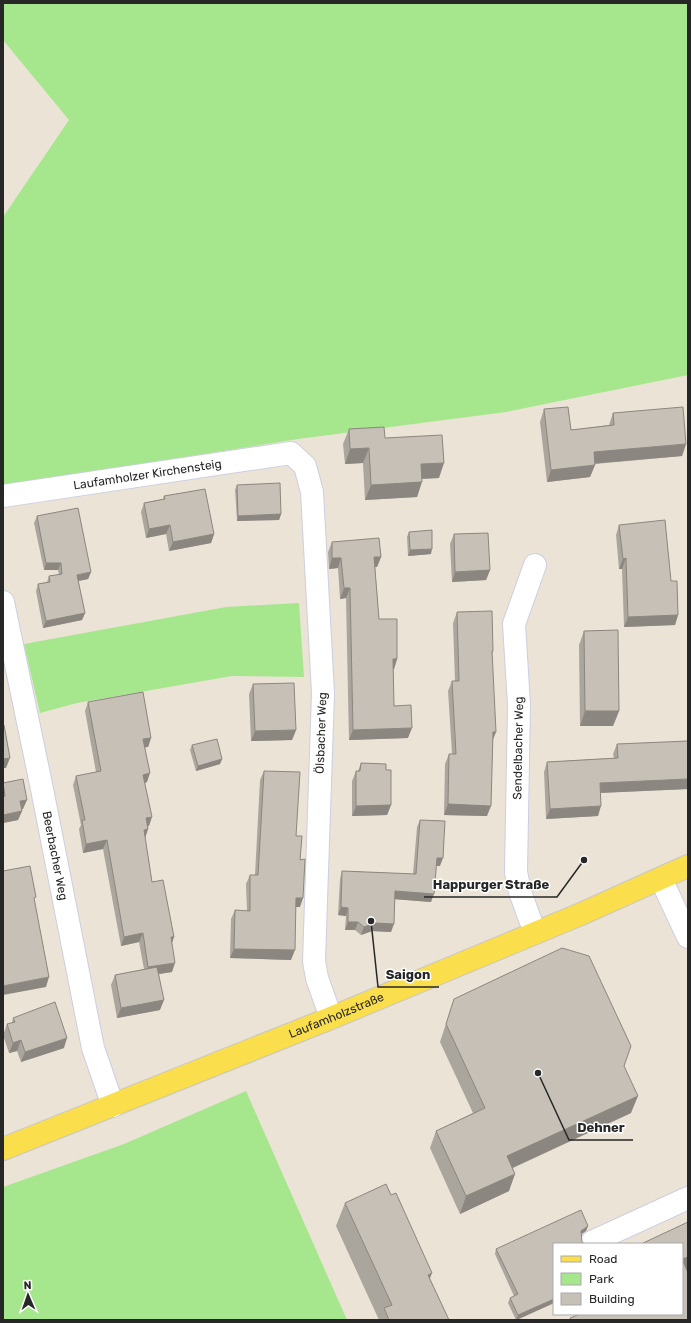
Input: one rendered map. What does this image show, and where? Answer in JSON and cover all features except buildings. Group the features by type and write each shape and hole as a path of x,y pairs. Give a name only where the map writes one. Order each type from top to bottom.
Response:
{"main road":[{"name":"Laufamholzstraße","path":"3,1149 332,1018 535,933 688,866"}],"street":[{"name":"Laufamholzer Kirchensteig","path":"3,496 291,453"},
{"name":"Ölsbacher Weg","path":"291,453 305,466 312,492 323,693 314,961 317,978 332,1018"},
{"name":"Sendelbacher Weg","path":"535,933 523,899 516,872 519,705 514,624 536,565"},
{"name":"Beerbacher Weg","path":"3,602 93,1048 113,1106"},
{"path":"661,879 688,937"},
{"path":"592,1242 688,1198"}],"green space":[{"path":"3,3 688,3 688,375 506,412 298,439 3,486 3,217 69,120 3,40"},
{"path":"299,603 304,677 232,676 77,703 40,713 24,644 226,607"},
{"path":"246,1091 347,1320 3,1320 3,1187 124,1144"}],"place":[{"name":"Happurger Straße","path":"584,860"},
{"name":"Saigon","path":"371,921"},
{"name":"Dehner","path":"538,1073"}]}
